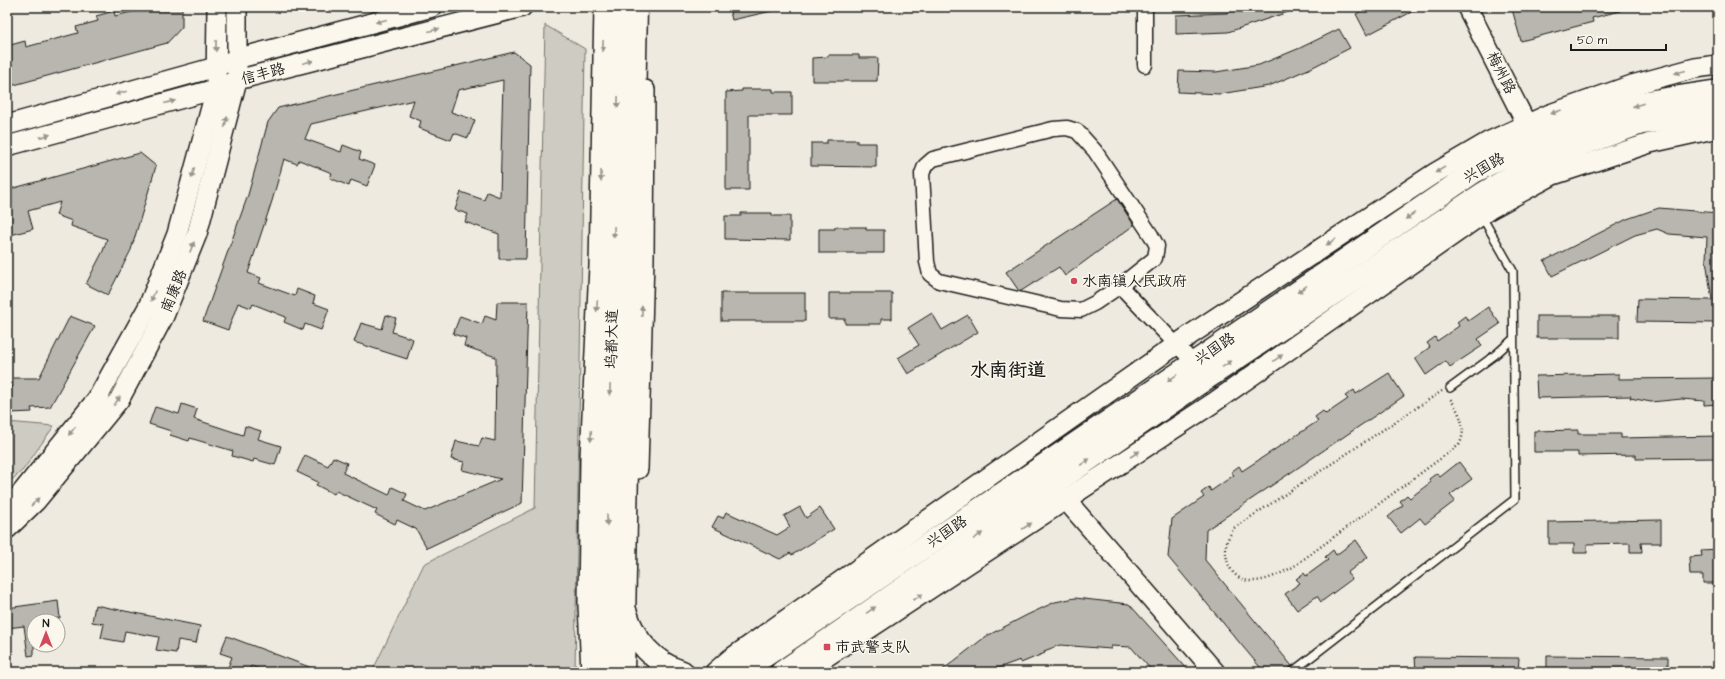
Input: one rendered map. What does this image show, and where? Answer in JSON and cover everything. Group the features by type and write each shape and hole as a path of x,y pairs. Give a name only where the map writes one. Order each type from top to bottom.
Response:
{"main road":[{"name":"坞都大道","path":"602,672 620,7"},
{"name":"坞都大道","path":"623,672 636,7"},
{"name":"兴国路","path":"742,671 1531,132 1640,104 1718,91"},
{"name":"兴国路","path":"782,672 1188,390 1484,193 1541,159 1642,123 1715,118"},
{"path":"624,602 626,614 633,630 645,648 664,664 682,672"}],"street":[{"name":"南康路","path":"7,507 19,496 98,399 148,307 177,234 216,90 217,7"},
{"name":"南康路","path":"7,529 36,502 118,400 164,316 197,234 237,80 237,7"},
{"name":"信丰路","path":"7,125 216,67 236,59 432,7"},
{"name":"信丰路","path":"7,146 216,90 237,80 522,7"},
{"path":"591,672 588,604 590,458 599,266 604,7"},
{"path":"631,672 644,259 646,7"},
{"path":"1145,7 1145,65"},
{"name":"梅州路","path":"1467,7 1531,132"},
{"path":"715,672 1176,345 1435,173 1488,142 1531,132 1632,85 1695,68 1718,65"},
{"path":"803,672 1213,403 1481,215 1553,175 1650,143 1715,118"},
{"path":"1067,128 1077,131 1094,151 1151,235 1156,246 1155,258 1120,286 1081,310 1061,309 939,281 930,274 927,262 922,174 925,166 934,159 1053,129 1067,128"},
{"path":"1120,286 1194,363"},
{"path":"1066,500 1215,672"}],"lane":[{"path":"1292,672 1515,499 1513,271 1481,215"},
{"path":"1447,389 1514,340"}],"path":[{"path":"1447,389 1457,408 1463,427 1463,438 1459,445 1294,567 1267,579 1254,582 1242,581 1231,572 1225,550 1228,538 1234,528 1447,389"}],"shaded area":[{"path":"545,25 585,49 575,672 372,672 424,564 535,508"},
{"path":"7,422 54,426 23,470 7,484"}],"building":[{"path":"151,7 182,7 182,27 167,43 7,87 7,46 25,41 26,47 78,33 76,27 98,21 96,16 114,11 115,16"},
{"path":"729,7 771,7 772,11 732,20"},
{"path":"1244,7 1297,7 1297,9 1228,32 1176,34 1176,15 1226,13"},
{"path":"1369,7 1421,7 1367,35 1356,14"},
{"path":"1518,7 1620,7 1620,11 1592,18 1593,22 1521,41 1512,9"},
{"path":"1339,29 1350,48 1311,68 1269,86 1220,94 1178,92 1179,71 1216,72 1259,65 1300,48"},
{"path":"514,52 530,64 526,259 499,259 499,234 465,222 468,214 455,210 461,192 484,200 487,192 500,197 503,80 458,90 451,112 475,120 468,138 454,133 451,140 419,128 421,121 409,116 414,100 311,124 305,139 341,152 343,145 361,152 359,159 375,165 367,186 351,180 349,186 330,178 332,173 299,160 297,164 284,159 272,201 248,273 261,278 259,283 295,296 297,289 315,296 313,303 329,309 321,330 305,324 303,330 284,322 286,317 253,304 251,308 238,303 228,330 203,321 248,195 268,122 278,108"},
{"path":"828,55 859,55 859,58 878,58 877,81 812,81 812,58 828,57"},
{"path":"742,89 773,89 773,92 792,92 792,115 749,115 749,190 726,190 726,92 742,91"},
{"path":"827,140 857,140 857,143 876,143 876,167 811,166 811,143 827,143"},
{"path":"140,153 156,166 131,250 108,295 86,284 103,251 107,239 71,226 72,221 56,215 60,202 28,211 33,229 7,236 7,190"},
{"path":"1117,199 1134,225 1065,276 1059,267 1019,291 1006,272"},
{"path":"1659,208 1718,213 1718,299 1714,300 1718,300 1718,323 1637,322 1638,299 1712,300 1706,260 1707,237 1669,234 1657,229 1635,235 1552,276 1544,261 1627,219"},
{"path":"741,213 772,213 772,216 790,216 790,240 725,239 725,216 741,216"},
{"path":"835,227 866,227 866,230 884,230 884,253 819,253 819,229 835,229"},
{"path":"721,293 805,293 805,321 721,321"},
{"path":"829,293 892,293 892,319 881,319 881,324 845,324 845,319 829,319"},
{"path":"497,302 528,302 522,503 427,548 416,529 397,520 395,524 375,514 377,510 336,491 334,494 316,485 318,482 297,472 305,455 328,466 333,457 347,463 343,473 389,495 392,487 407,494 404,501 425,511 501,479 462,470 464,462 451,459 456,441 479,446 482,438 495,441 496,357 464,346 466,338 453,334 460,316 482,324 485,316 496,320"},
{"path":"1488,307 1500,324 1478,339 1482,346 1450,367 1446,361 1426,375 1415,358 1430,347 1427,343 1435,337 1437,341 1459,326 1457,322 1465,316 1468,321"},
{"path":"932,313 942,330 968,315 978,332 908,374 898,358 919,345 908,328"},
{"path":"386,315 396,318 392,332 413,339 407,359 354,342 361,323 382,329"},
{"path":"70,316 95,326 50,407 31,408 32,412 11,413 11,409 7,409 7,387 13,387 13,378 39,378"},
{"path":"1537,316 1619,316 1619,338 1537,338"},
{"path":"1389,373 1404,396 1206,530 1205,560 1292,666 1285,672 1264,672 1168,557 1172,519 1204,497 1201,493 1209,487 1211,491 1234,475 1231,472 1239,466 1242,471 1318,421 1315,417 1323,411 1326,414 1348,399 1345,396 1354,390 1356,394"},
{"path":"1619,374 1619,379 1718,378 1718,404 1704,405 1704,401 1682,399 1651,402 1630,398 1631,396 1537,398 1536,376"},
{"path":"182,404 197,409 194,419 243,435 245,426 261,431 258,439 281,446 275,465 254,459 253,462 232,456 233,451 190,438 189,441 170,435 171,431 149,424 155,407 179,414"},
{"path":"1578,430 1578,434 1621,434 1621,438 1718,436 1718,458 1636,459 1636,455 1578,456 1578,452 1534,452 1534,431"},
{"path":"1459,462 1472,479 1450,495 1455,501 1425,524 1420,518 1401,533 1388,517 1403,505 1400,501 1407,495 1410,498 1431,482 1429,479 1437,473 1440,477"},
{"path":"800,507 806,518 820,508 834,529 792,555 790,553 780,559 712,527 718,516 723,518 726,512 777,535 790,527 784,516"},
{"path":"1661,520 1661,543 1641,543 1642,552 1630,552 1630,543 1587,544 1587,553 1574,553 1574,544 1549,544 1549,522"},
{"path":"1356,540 1368,557 1347,573 1352,579 1321,602 1317,596 1297,610 1285,594 1300,583 1296,579 1304,573 1306,576 1328,560 1325,557 1333,550 1336,555"},
{"path":"1718,549 1718,583 1703,583 1703,575 1690,575 1689,557 1702,556 1701,550"},
{"path":"1075,598 1129,604 1190,672 1153,672 1131,647 1111,646 1111,649 1060,645 1044,651 1045,653 1021,663 1020,660 998,668 993,672 940,672 985,637 1055,602"},
{"path":"58,601 59,613 26,613 26,641 24,626 7,628 7,608"},
{"path":"95,605 200,626 196,643 178,640 176,653 156,650 159,637 125,631 123,642 101,638 104,624 92,622"},
{"path":"227,636 320,671 267,672 251,666 249,672 233,672 227,670 232,657 220,653"},
{"path":"28,653 34,653 34,655 28,656"},
{"path":"1547,656 1668,657 1668,672 1547,672"},
{"path":"1415,657 1519,658 1518,672 1416,672"}],"place":[{"name":"水南镇人民政府","path":"1074,281"},
{"name":"市武警支队","path":"827,647"}],"district":[{"name":"水南街道","path":"1008,370"}]}
